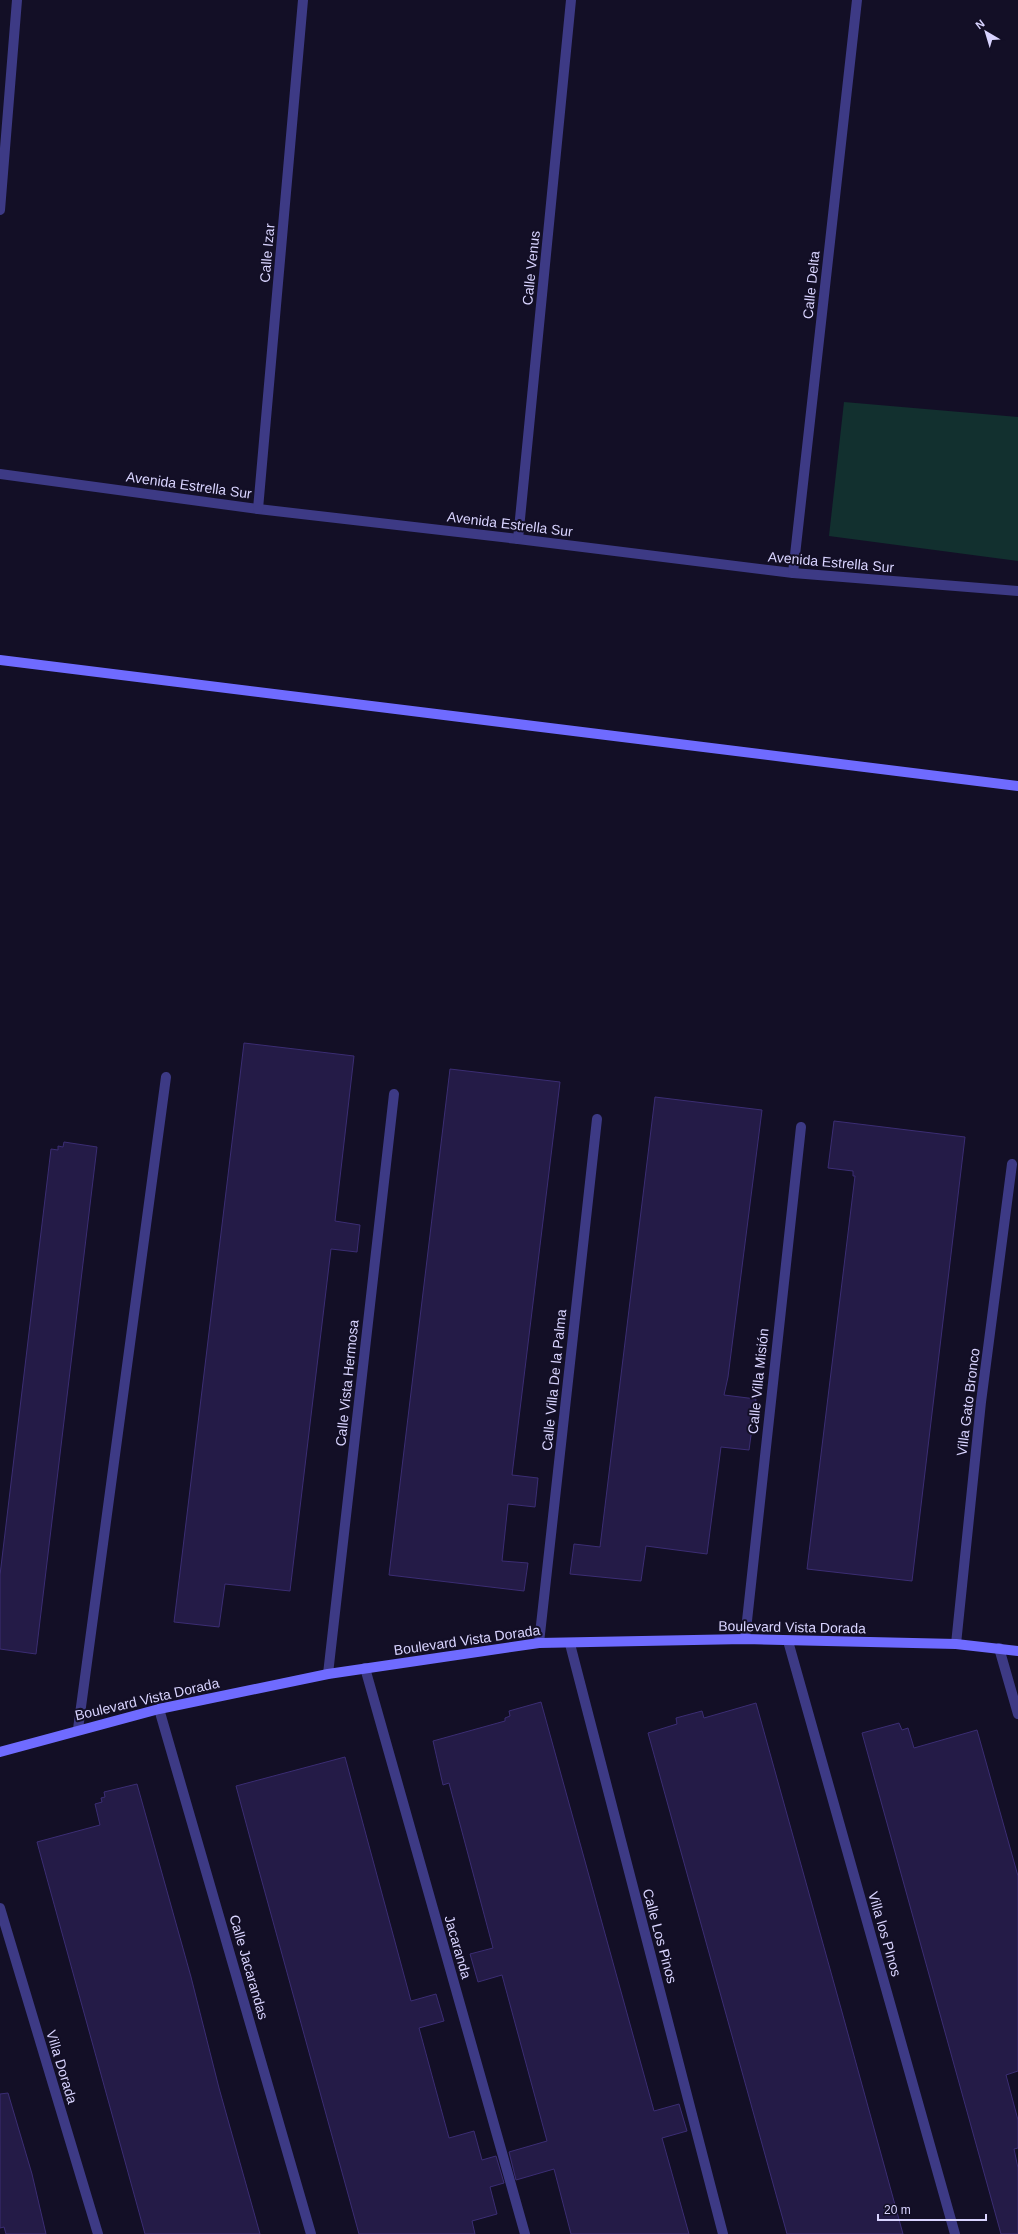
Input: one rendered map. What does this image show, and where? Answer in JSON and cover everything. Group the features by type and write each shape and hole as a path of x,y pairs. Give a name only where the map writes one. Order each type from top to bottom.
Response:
{"street":[{"path":"0,210 17,0"},
{"name":"Calle Izar","path":"258,509 303,0"},
{"name":"Calle Venus","path":"518,539 570,0"},
{"name":"Calle Delta","path":"793,573 856,0"},
{"name":"Avenida Estrella Sur","path":"0,474 258,509 793,573 1018,591"},
{"path":"0,660 1018,786"},
{"path":"78,1729 166,1077"},
{"name":"Calle Vista Hermosa","path":"328,1674 394,1094"},
{"name":"Calle Villa De la Palma","path":"539,1643 597,1119"},
{"name":"Calle Villa Misión","path":"745,1639 801,1127"},
{"name":"Villa Gato Bronco","path":"956,1644 981,1402 1012,1164"},
{"name":"Boulevard Vista Dorada","path":"0,1752 78,1729 159,1708 328,1674 539,1643 570,1644 632,1641 745,1639 956,1644 1018,1651"},
{"name":"Villa los PInos","path":"788,1641 955,2234"},
{"name":"Calle Los Pinos","path":"570,1644 723,2234"},
{"path":"999,1648 1018,1714"},
{"name":"Jacaranda","path":"365,1668 525,2234"},
{"name":"Calle Jacarandas","path":"159,1708 311,2234"},
{"name":"Villa Dorada","path":"0,1908 98,2234"}],"green space":[{"path":"844,402 1018,417 1018,561 829,536"}],"building":[{"path":"244,1043 354,1056 335,1221 360,1225 357,1252 331,1249 290,1591 225,1584 219,1627 174,1622"},
{"path":"450,1069 560,1082 512,1475 538,1478 535,1507 508,1504 502,1561 528,1563 524,1591 389,1575"},
{"path":"655,1097 762,1110 728,1377 724,1395 756,1399 749,1450 721,1447 707,1554 646,1546 641,1581 570,1574 574,1544 600,1547"},
{"path":"834,1121 965,1137 912,1581 807,1569 855,1176 853,1176 853,1171 828,1168"},
{"path":"64,1142 97,1147 36,1654 0,1649 0,1575 51,1149 58,1150 58,1146 63,1147"},
{"path":"541,1702 654,2111 679,2104 687,2131 662,2138 689,2234 571,2234 554,2169 516,2180 509,2152 547,2141 502,1975 478,1982 470,1954 493,1948 449,1783 443,1785 433,1741 505,1721 505,1718 510,1716 509,1711"},
{"path":"756,1703 903,2234 787,2234 648,1733 677,1724 676,1718 702,1711 704,1718"},
{"path":"899,1723 902,1730 908,1728 914,1748 977,1730 1018,1876 1018,2071 1006,2075 1018,2120 1018,2148 1014,2149 1018,2168 1018,2234 1001,2234 862,1733"},
{"path":"345,1757 411,2001 436,1994 444,2021 419,2028 449,2138 474,2131 482,2160 496,2156 504,2183 490,2187 497,2214 472,2221 475,2234 359,2234 250,1838 236,1786"},
{"path":"137,1784 191,1977 219,2088 260,2234 145,2234 46,1875 37,1842 100,1825 95,1804 102,1802 101,1798 105,1797 104,1792"},
{"path":"8,2093 32,2174 46,2234 6,2234 4,2227 0,2228 0,2094"}]}
